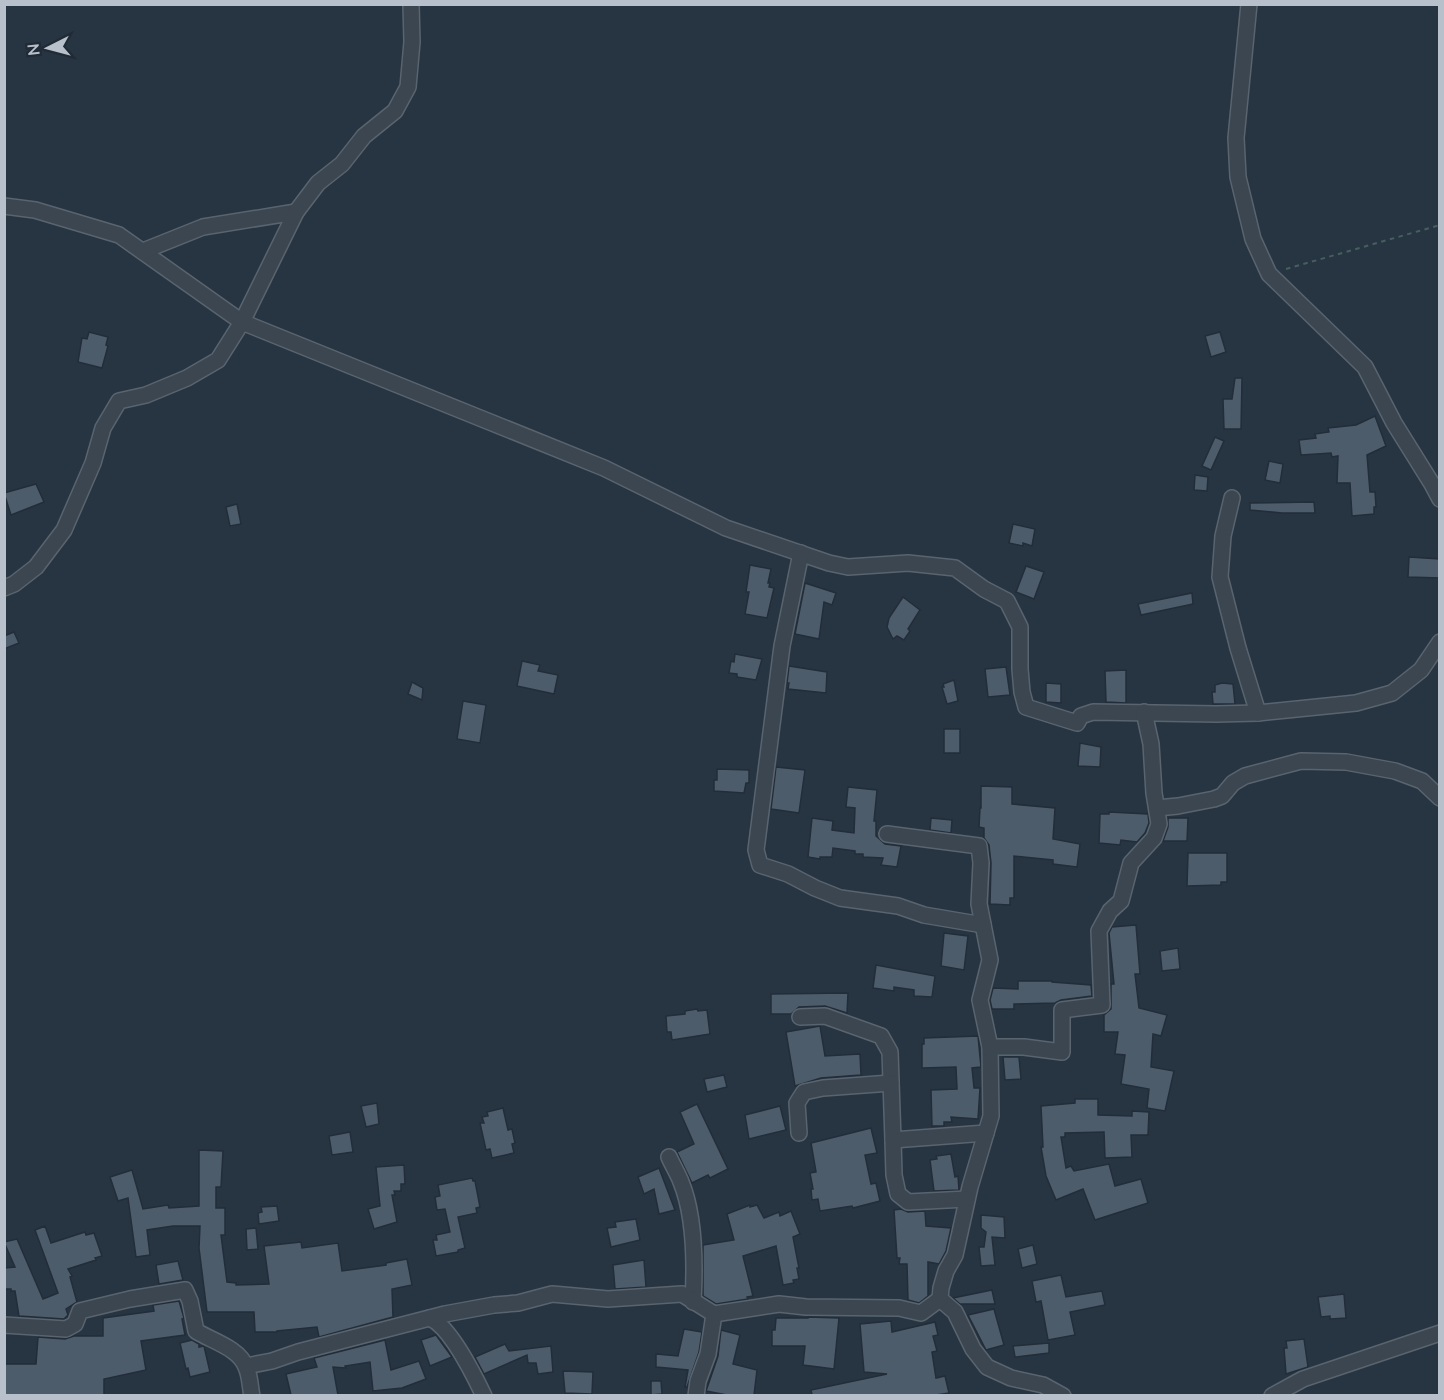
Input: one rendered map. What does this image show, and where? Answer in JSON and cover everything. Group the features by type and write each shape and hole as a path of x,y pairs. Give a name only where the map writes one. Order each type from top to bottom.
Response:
{"street":[{"path":"4,588 14,584 36,567 64,530 93,463 103,429 119,401 146,395 188,378 218,360 242,322 296,212 318,183 342,164 364,136 395,111 408,87 412,42 411,4"},
{"path":"1249,4 1236,138 1238,177 1252,239 1269,274 1365,367 1394,423 1440,499"},
{"path":"4,206 35,210 119,235 242,322 604,468 726,528 829,563 848,567 908,563 955,568 984,589 1007,601 1020,627 1022,692 1026,707 1077,723 1081,716 1093,712 1258,713 1356,703 1392,693 1421,670 1440,642"},
{"path":"143,251 203,227 296,212"},
{"path":"1232,498 1222,536 1220,577 1258,713"},
{"path":"801,553 782,646 756,850 757,861 760,865 788,873 814,888 840,898 898,906 924,915 983,925"},
{"path":"990,1047 1024,1047 1062,1052 1062,1010 1102,1005 1099,931 1110,911 1121,901 1131,863 1154,838 1159,824 1154,793 1152,752 1144,712"},
{"path":"1157,808 1214,799 1222,796 1233,783 1245,776 1300,761 1346,762 1395,771 1422,781 1440,798"},
{"path":"246,1366 272,1362 298,1352 430,1318 494,1305 518,1303 552,1293 608,1299 682,1294 714,1314 779,1304 806,1307 899,1308 921,1313 940,1299 946,1271 955,1255 967,1199 991,1116 990,1047 980,1000 990,960 979,904 980,846 887,834"},
{"path":"800,1017 825,1016 881,1036 890,1052 894,1175 898,1194 909,1202 967,1199"},
{"path":"799,1133 797,1102 804,1092 823,1088 891,1083"},
{"path":"893,1140 986,1133"},
{"path":"669,1157 682,1184 691,1224 695,1266 693,1302"},
{"path":"4,1325 66,1329 75,1324 80,1311 130,1299 185,1290 190,1301 196,1331 214,1342 231,1348 246,1366 252,1395"},
{"path":"940,1299 955,1312 972,1349 987,1367 1011,1377 1043,1385 1063,1395"},
{"path":"696,1395 698,1381 708,1354 714,1314"},
{"path":"430,1318 437,1321 448,1334 484,1395"},
{"path":"1272,1395 1303,1379 1440,1333"}],"path":[{"path":"1269,274 1440,225"}],"building":[{"path":"89,332 108,337 102,368 78,362 82,338 87,339"},
{"path":"1220,332 1226,352 1211,357 1205,336"},
{"path":"1235,378 1242,378 1241,429 1224,429 1223,399 1232,399"},
{"path":"1375,416 1386,446 1367,455 1370,492 1375,492 1376,507 1374,507 1374,514 1352,516 1350,483 1337,483 1338,456 1332,457 1331,453 1301,455 1299,440 1316,438 1315,434 1329,432 1328,428 1356,425"},
{"path":"1215,437 1224,441 1211,470 1202,466"},
{"path":"1269,461 1283,464 1280,483 1265,480"},
{"path":"1195,475 1208,477 1207,491 1194,490"},
{"path":"36,484 44,502 11,515 4,493"},
{"path":"1314,502 1315,513 1250,510 1250,503"},
{"path":"237,504 241,524 230,526 226,507"},
{"path":"1013,524 1035,529 1032,546 1023,543 1023,546 1009,543"},
{"path":"1409,557 1440,559 1440,578 1408,577"},
{"path":"750,565 771,569 768,583 770,583 769,587 774,588 767,618 745,614"},
{"path":"1026,566 1044,572 1034,599 1016,592"},
{"path":"805,583 836,593 832,605 824,602 819,639 795,634"},
{"path":"1192,593 1193,604 1141,615 1138,604"},
{"path":"903,597 920,610 904,640 897,636 893,639 887,627 889,618"},
{"path":"14,632 19,643 4,649 4,636"},
{"path":"735,654 762,659 756,680 737,677 737,674 729,673"},
{"path":"522,661 540,665 538,671 558,675 554,694 517,686"},
{"path":"789,666 827,672 826,693 788,689"},
{"path":"1006,667 1010,695 988,697 985,669"},
{"path":"1126,670 1126,703 1106,702 1105,671"},
{"path":"954,680 958,701 947,704 942,687 944,687 943,684"},
{"path":"412,682 423,688 422,700 408,694"},
{"path":"1046,683 1061,684 1061,703 1046,702"},
{"path":"1233,684 1235,704 1213,704 1212,692 1215,692 1215,685"},
{"path":"463,701 486,705 480,743 457,739"},
{"path":"944,729 960,729 960,753 944,753"},
{"path":"1080,743 1101,747 1100,767 1078,766"},
{"path":"776,767 805,770 799,813 771,809"},
{"path":"717,769 749,770 749,783 746,783 744,793 714,791"},
{"path":"981,786 1012,787 1012,804 1055,808 1053,839 1080,844 1077,867 1053,864 1053,860 1014,856 1014,898 1010,898 1010,905 990,904 989,845 984,838 984,828 979,827"},
{"path":"848,787 877,790 874,821 876,821 876,836 885,844 901,846 897,867 881,865 883,858 863,857 863,854 855,854 855,851 833,848 832,857 820,857 820,859 808,857 812,818 833,821 832,830 854,833 855,808 846,807"},
{"path":"1109,812 1148,814 1149,823 1145,833 1137,842 1121,840 1120,845 1099,843 1100,814 1109,814"},
{"path":"931,818 952,820 951,833 930,830"},
{"path":"1168,818 1188,818 1187,841 1163,841 1168,827"},
{"path":"1188,853 1227,853 1227,882 1221,882 1221,885 1187,886"},
{"path":"1136,925 1140,974 1135,974 1139,1008 1167,1015 1161,1036 1153,1034 1151,1067 1174,1071 1165,1111 1147,1108 1149,1089 1121,1084 1125,1055 1115,1054 1118,1032 1104,1032 1104,1015 1111,1009 1111,984 1114,984 1109,933 1112,927"},
{"path":"944,933 968,936 964,970 941,966"},
{"path":"1178,948 1180,969 1162,971 1160,951"},
{"path":"876,965 935,976 932,997 914,996 914,990 894,987 894,991 873,988"},
{"path":"1018,981 1052,981 1091,985 1092,996 1061,1000 1055,1003 1014,1004 1014,1009 992,1009 990,1000 993,988 1018,989"},
{"path":"848,993 847,1013 825,1006 799,1007 791,1014 771,1014 771,994"},
{"path":"697,1009 698,1011 707,1010 710,1034 672,1040 671,1032 667,1032 666,1016 685,1014 685,1011"},
{"path":"820,1026 825,1056 860,1054 861,1075 821,1078 795,1086 786,1032"},
{"path":"978,1036 981,1067 972,1068 974,1088 980,1088 978,1119 951,1117 952,1122 944,1122 944,1126 932,1126 931,1090 957,1089 956,1067 922,1068 924,1038"},
{"path":"1003,1057 1019,1057 1021,1079 1005,1080"},
{"path":"724,1075 727,1087 707,1092 704,1079"},
{"path":"1075,1099 1098,1099 1098,1115 1132,1116 1132,1111 1149,1112 1148,1135 1131,1135 1132,1157 1105,1158 1104,1132 1065,1133 1065,1137 1061,1137 1066,1168 1071,1166 1074,1171 1109,1164 1115,1186 1141,1179 1148,1203 1095,1220 1083,1189 1056,1200 1046,1176 1041,1147 1043,1147 1041,1106 1075,1103"},
{"path":"377,1103 379,1124 366,1127 361,1106"},
{"path":"697,1104 728,1169 710,1178 708,1175 692,1183 677,1152 694,1144 680,1112"},
{"path":"780,1106 786,1130 749,1139 745,1115"},
{"path":"503,1108 508,1130 512,1129 515,1143 512,1144 514,1153 492,1158 490,1149 486,1150 480,1123 484,1123 482,1117 488,1116 487,1112"},
{"path":"871,1128 877,1153 865,1155 871,1184 876,1183 880,1201 853,1208 852,1206 820,1211 818,1199 812,1200 811,1189 813,1189 810,1173 816,1172 811,1143"},
{"path":"350,1132 353,1152 332,1155 329,1136"},
{"path":"199,1150 223,1151 221,1187 216,1187 216,1208 225,1208 225,1235 221,1235 227,1282 236,1283 236,1285 269,1284 264,1246 301,1242 302,1248 338,1243 342,1271 386,1265 386,1263 407,1259 412,1285 392,1289 393,1317 319,1337 317,1327 255,1332 254,1312 207,1312 199,1248 200,1226 173,1226 147,1230 150,1255 136,1257 128,1198 118,1201 110,1177 132,1170 143,1209 168,1205 169,1208 199,1206"},
{"path":"951,1154 955,1177 958,1176 959,1190 934,1191 930,1160 937,1159 936,1156"},
{"path":"404,1165 405,1184 401,1184 401,1191 394,1191 395,1195 392,1195 397,1222 374,1229 368,1209 380,1206 376,1167"},
{"path":"659,1168 675,1210 659,1214 654,1189 644,1194 638,1177"},
{"path":"472,1178 475,1181 480,1207 476,1208 477,1213 458,1217 465,1248 458,1252 436,1256 433,1240 437,1240 436,1235 450,1232 445,1209 437,1210 435,1197 440,1196 438,1185"},
{"path":"750,1205 750,1207 757,1205 764,1218 779,1212 780,1216 791,1211 800,1234 793,1237 799,1279 793,1280 794,1283 783,1285 776,1246 743,1256 753,1296 747,1297 748,1299 716,1304 703,1296 703,1245 734,1240 727,1214"},
{"path":"277,1206 279,1221 259,1224 258,1213 262,1212 261,1207"},
{"path":"901,1209 908,1212 925,1211 926,1226 951,1228 946,1251 939,1264 928,1262 928,1296 919,1303 908,1300 907,1264 899,1264 900,1258 897,1258 894,1210"},
{"path":"981,1215 1004,1217 1005,1238 992,1237 995,1265 981,1266 979,1247 984,1247 986,1232 981,1228"},
{"path":"636,1219 640,1240 611,1247 607,1228 616,1227 615,1222"},
{"path":"45,1226 51,1243 85,1232 86,1235 94,1233 102,1256 68,1269 72,1276 70,1277 77,1302 66,1309 68,1315 64,1319 19,1316 15,1291 4,1289 4,1268 15,1267 4,1242 17,1239 43,1299 58,1293 35,1230"},
{"path":"256,1228 258,1249 247,1250 246,1229"},
{"path":"1033,1245 1037,1264 1022,1268 1018,1249"},
{"path":"644,1260 646,1287 615,1289 613,1265"},
{"path":"178,1261 183,1280 159,1284 156,1265"},
{"path":"1061,1275 1066,1297 1102,1291 1105,1305 1070,1312 1075,1335 1048,1340 1041,1301 1036,1302 1032,1281"},
{"path":"992,1290 995,1304 960,1304 953,1298"},
{"path":"1344,1294 1346,1318 1321,1317 1318,1297"},
{"path":"179,1301 184,1318 182,1319 185,1335 141,1341 146,1370 104,1379 104,1395 5,1395 5,1364 36,1364 38,1337 65,1339 74,1336 103,1336 103,1318 154,1311 153,1305"},
{"path":"994,1309 1004,1345 986,1350 968,1315"},
{"path":"776,1318 839,1318 834,1369 803,1365 805,1346 772,1346 772,1330 775,1330"},
{"path":"891,1321 892,1332 935,1322 938,1335 933,1336 937,1351 932,1352 936,1378 945,1376 949,1393 936,1395 812,1395 811,1390 887,1374 864,1372 860,1324"},
{"path":"684,1329 702,1332 699,1352 687,1387 685,1387 688,1370 656,1367 656,1354 678,1356"},
{"path":"721,1330 740,1335 733,1364 757,1370 754,1395 727,1395 706,1391 718,1356"},
{"path":"436,1335 452,1357 430,1366 421,1340"},
{"path":"1304,1339 1308,1367 1286,1374 1284,1348 1287,1348 1286,1341"},
{"path":"192,1340 199,1344 199,1347 204,1346 210,1372 190,1377 180,1343"},
{"path":"385,1340 391,1370 419,1361 426,1379 402,1388 373,1391 370,1362 345,1366 346,1368 333,1367 338,1395 291,1395 286,1374 317,1367 314,1358"},
{"path":"1049,1343 1049,1353 1015,1357 1013,1346"},
{"path":"505,1344 509,1351 551,1346 553,1372 538,1374 536,1363 528,1363 527,1355 484,1374 475,1357"},
{"path":"563,1371 593,1372 592,1394 565,1393"},
{"path":"651,1381 661,1381 662,1394 651,1395"}]}
